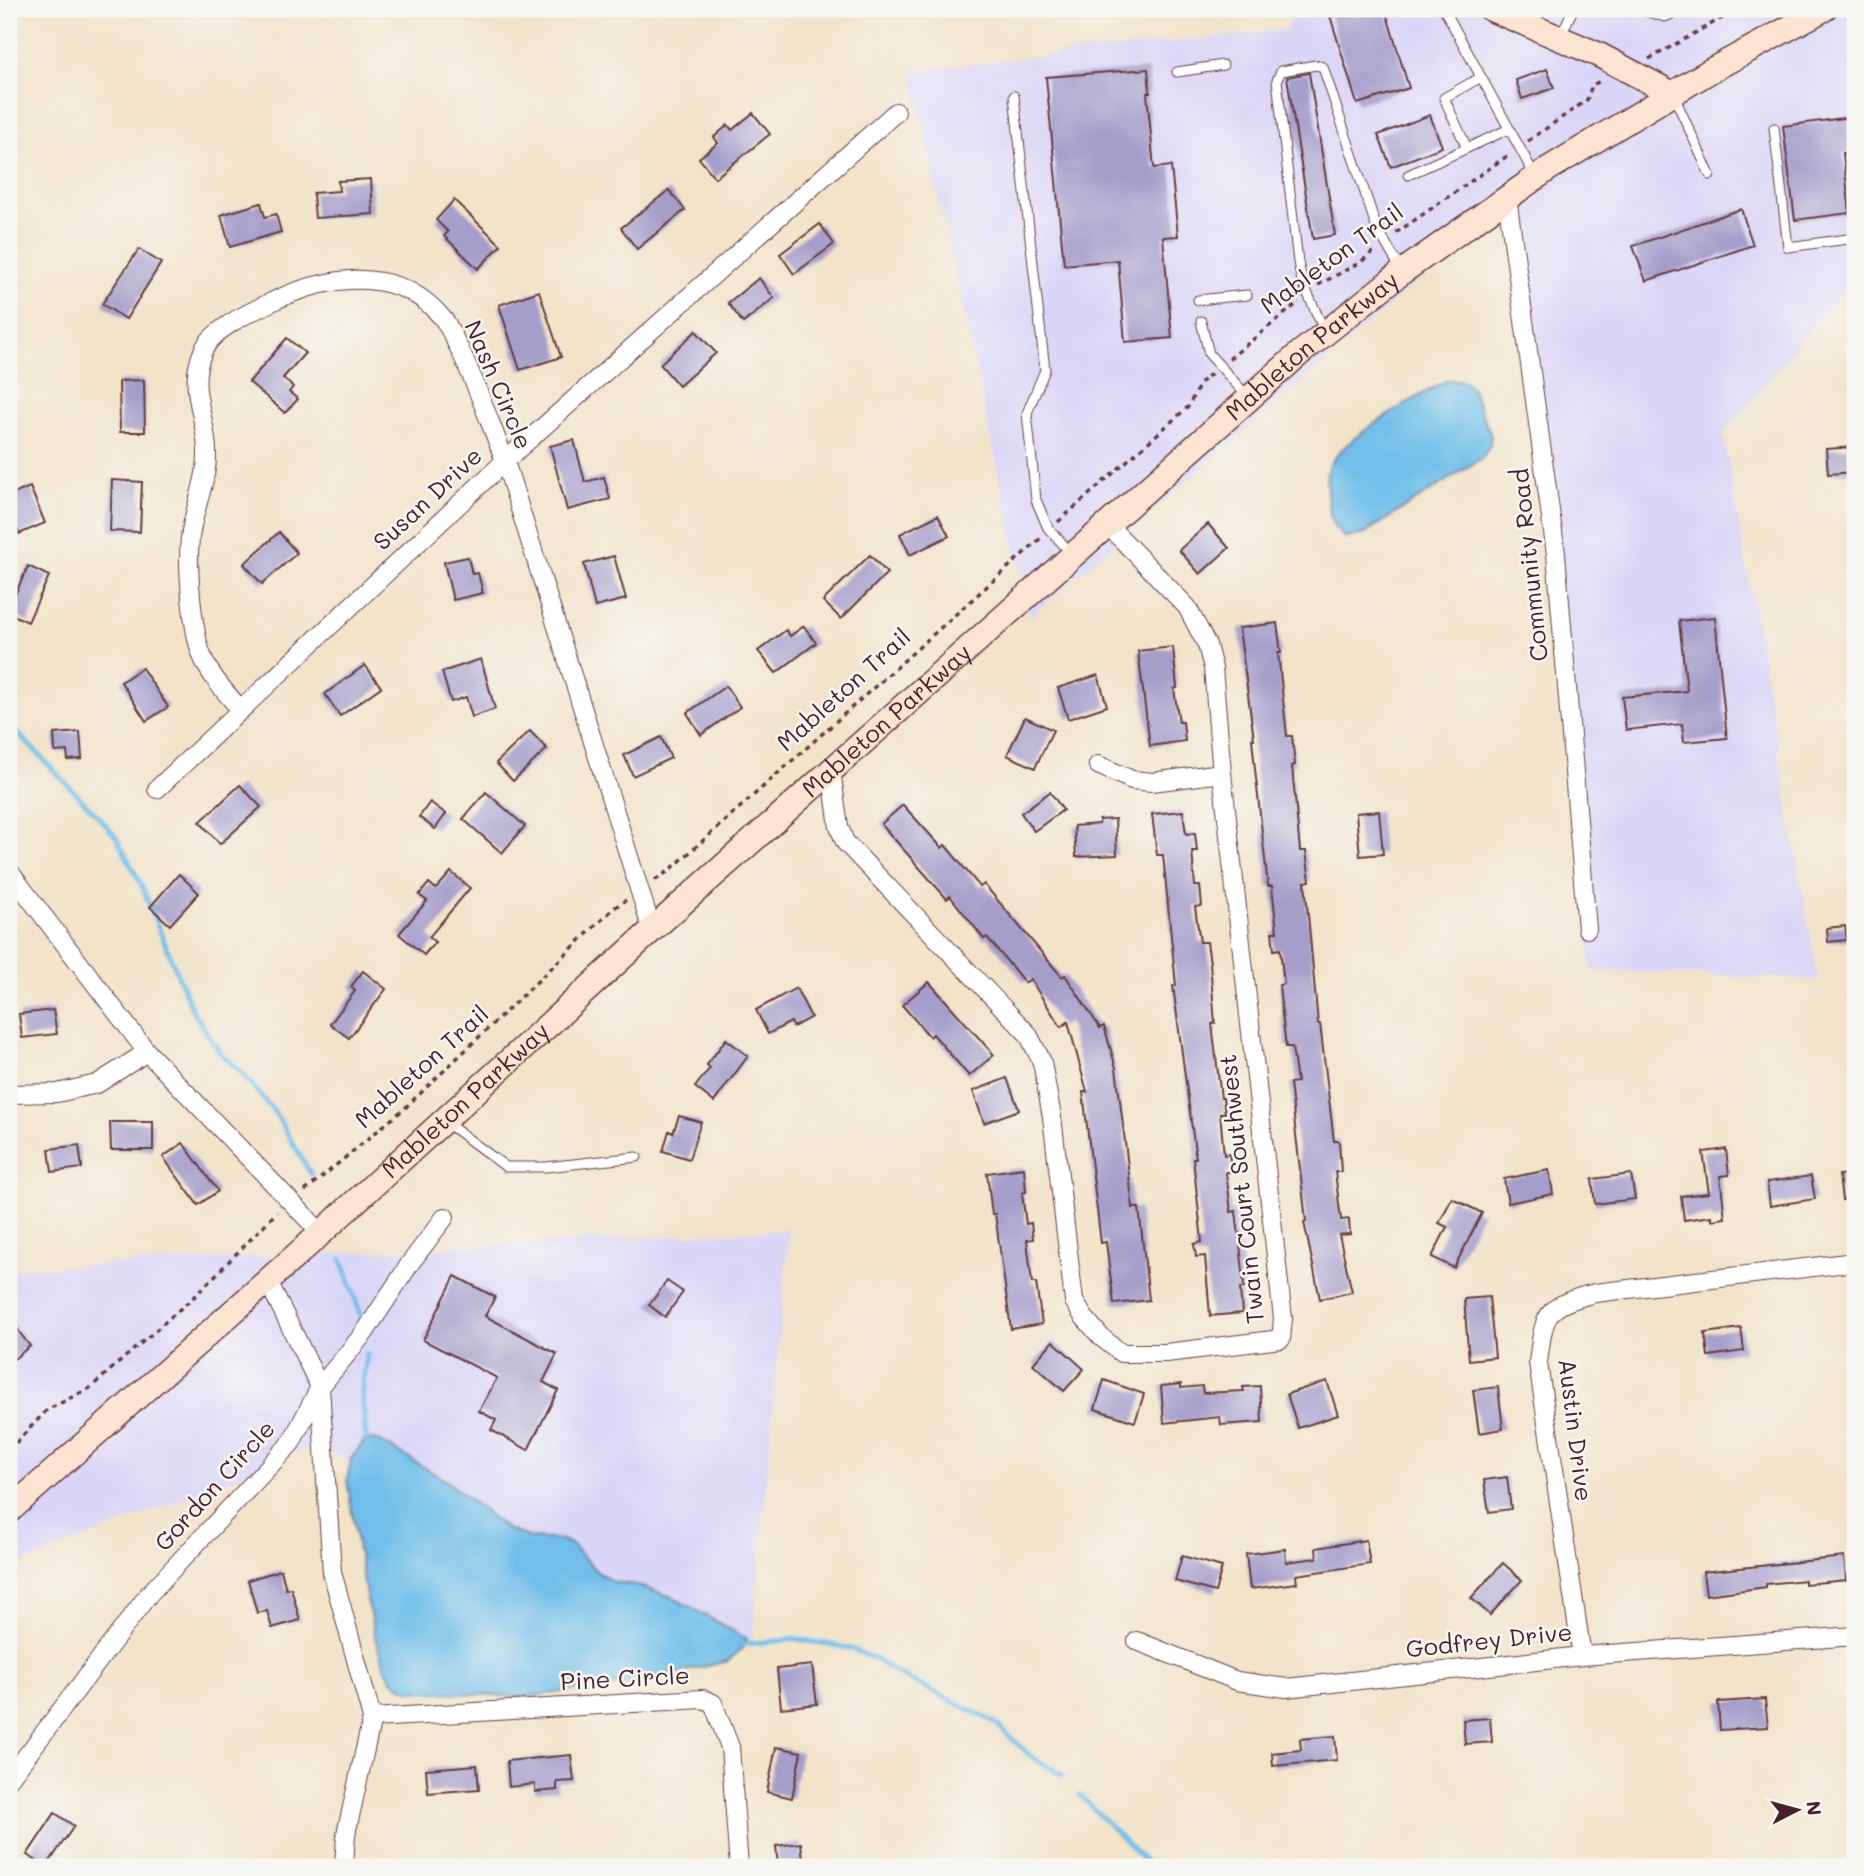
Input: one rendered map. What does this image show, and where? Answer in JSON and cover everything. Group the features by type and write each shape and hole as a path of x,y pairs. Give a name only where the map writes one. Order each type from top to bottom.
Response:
{"main road":[{"name":"Mableton Parkway","path":"9,1511 268,1281 652,930 1249,398 1325,334 1402,272 1536,177 1673,94 1824,9"},
{"path":"1505,11 1673,94"}],"street":[{"name":"Susan Drive","path":"157,789 505,461 896,112"},
{"name":"Community Road","path":"1507,197 1556,554 1587,929"},
{"name":"Nash Circle","path":"240,709 203,659 195,629 190,538 207,455 203,421 197,404 195,377 204,349 219,332 239,318 313,286 355,279 388,282 412,292 445,321 479,393 505,461 652,930"},
{"name":"Twain Court Southwest","path":"831,770 839,827 845,842 1028,1034 1042,1062 1052,1117 1074,1301 1083,1315 1101,1337 1121,1353 1166,1353 1280,1339 1283,1319 1222,773 1213,668 1207,645 1187,607 1108,525"},
{"path":"1098,765 1132,780 1152,782 1222,773"},
{"path":"9,871 147,1052 321,1233"},
{"path":"9,1094 57,1093 97,1084 147,1052"},
{"name":"Gordon Circle","path":"9,1779 149,1594 291,1443 320,1387 365,1332 411,1262 445,1217"},
{"name":"Austin Drive","path":"1582,1656 1538,1363 1543,1324 1549,1315 1559,1305 1595,1293 1855,1262"},
{"path":"268,1281 320,1387 332,1572 372,1718 346,1835 344,1867"},
{"name":"Godfrey Drive","path":"1136,1641 1237,1681 1286,1688 1582,1656 1855,1636"},
{"name":"Pine Circle","path":"372,1718 703,1699 713,1703 730,1747 739,1867"}],"lane":[{"path":"1444,9 1536,177"},
{"path":"1560,38 1573,9"},
{"path":"1638,9 1665,17 1683,9"},
{"path":"1177,72 1223,65"},
{"path":"1325,334 1307,294 1298,262 1277,80 1281,71 1316,65 1323,67 1376,226 1402,272"},
{"path":"1466,148 1444,98 1481,77"},
{"path":"1673,94 1710,175"},
{"path":"1014,96 1045,370 1027,413 1036,500 1050,530 1073,556"},
{"path":"1774,128 1788,247 1855,238"},
{"path":"1408,175 1509,129"},
{"path":"1198,300 1247,295"},
{"path":"1201,321 1209,354 1249,398"},
{"path":"442,1120 506,1167 546,1167 637,1157"}],"path":[{"name":"Mableton Trail","path":"9,1450 47,1410 90,1388 197,1294 268,1219 332,1171 405,1108 614,908 668,871 1188,408 1201,382 1220,366 1322,282 1361,262 1385,242 1587,100 1592,85 1661,54 1674,43 1738,9"}],"shaded area":[{"path":"1297,9 1855,9 1855,276 1723,433 1818,980 1591,970 1518,194 1030,617 911,71 1286,30"},
{"path":"789,1230 752,1641 314,1445 9,1569 9,1270"}],"water":[{"path":"1447,380 1463,380 1471,387 1491,436 1490,445 1483,457 1364,534 1346,538 1335,527 1329,507 1327,477 1334,458 1380,420"},
{"path":"366,1439 379,1441 444,1479 506,1529 530,1538 562,1540 572,1545 596,1571 614,1582 636,1585 672,1597 747,1639 743,1648 728,1661 638,1682 524,1697 408,1690 397,1684 386,1669 371,1619 347,1480 351,1459"}],"building":[{"path":"1328,9 1385,9 1409,88 1357,104"},
{"path":"1148,69 1150,93 1147,93 1154,168 1171,166 1178,236 1163,237 1172,338 1125,342 1118,260 1064,265 1046,77"},
{"path":"1547,69 1554,88 1522,99 1516,80"},
{"path":"1309,73 1335,235 1313,239 1287,77"},
{"path":"753,113 770,134 715,178 699,158 718,143 714,137 728,125 732,130"},
{"path":"1430,115 1442,147 1391,167 1378,135"},
{"path":"1852,117 1855,151 1843,153 1850,213 1795,220 1783,126"},
{"path":"371,179 373,214 315,218 313,193 339,191 338,181"},
{"path":"669,190 685,210 637,249 621,228"},
{"path":"454,200 501,245 478,269 444,236 448,232 436,220"},
{"path":"261,203 265,217 276,214 281,232 230,247 221,215"},
{"path":"1741,209 1753,245 1646,281 1633,246"},
{"path":"820,224 834,244 794,274 780,254"},
{"path":"139,249 161,263 126,319 102,304"},
{"path":"759,278 774,298 743,323 728,303"},
{"path":"539,291 561,357 520,370 499,305"},
{"path":"696,331 716,353 679,386 660,364"},
{"path":"287,338 305,353 283,378 293,387 289,392 298,399 285,413 249,382"},
{"path":"144,380 145,432 120,432 119,381"},
{"path":"574,440 585,482 604,477 610,499 567,510 550,446"},
{"path":"1855,447 1855,472 1828,474 1826,449"},
{"path":"112,480 142,482 140,532 110,531"},
{"path":"30,487 45,523 19,534 9,510 9,496"},
{"path":"938,515 949,536 910,555 900,534"},
{"path":"1208,524 1229,548 1200,574 1179,550"},
{"path":"279,532 297,553 262,584 244,564"},
{"path":"870,555 887,573 841,619 823,601"},
{"path":"614,556 626,599 595,607 584,564"},
{"path":"468,557 472,574 478,573 483,593 453,600 444,562"},
{"path":"28,566 49,576 28,622 9,613 9,608"},
{"path":"1715,617 1727,738 1684,742 1682,724 1626,730 1622,697 1687,691 1679,621"},
{"path":"1277,623 1287,736 1292,736 1295,765 1292,766 1300,851 1306,851 1310,881 1305,882 1318,1024 1334,1141 1339,1141 1341,1172 1335,1172 1341,1220 1349,1219 1350,1234 1339,1235 1352,1292 1320,1299 1304,1222 1290,1083 1297,1082 1292,1047 1286,1047 1279,985 1284,984 1280,949 1274,950 1272,932 1277,932 1272,886 1268,886 1254,739 1239,628"},
{"path":"804,626 816,643 776,673 758,651 786,630 790,636"},
{"path":"1173,647 1177,688 1174,689 1185,741 1150,746 1138,651"},
{"path":"481,659 495,709 472,717 466,697 451,702 442,672"},
{"path":"365,665 381,687 340,716 325,694"},
{"path":"142,668 168,707 146,721 121,682"},
{"path":"1098,675 1107,706 1068,719 1058,688"},
{"path":"726,686 740,707 701,735 687,713"},
{"path":"1025,717 1053,730 1035,768 1007,755"},
{"path":"530,731 547,749 513,781 496,763"},
{"path":"80,732 82,759 68,760 67,751 55,752 54,734"},
{"path":"661,737 671,758 633,776 624,755"},
{"path":"240,785 261,807 220,844 200,822"},
{"path":"486,792 525,826 502,853 463,819"},
{"path":"1050,792 1063,810 1034,831 1021,813"},
{"path":"430,802 446,814 435,829 419,817"},
{"path":"903,805 942,848 945,845 980,887 984,884 1062,977 1065,975 1100,1028 1104,1026 1116,1068 1133,1208 1139,1208 1149,1300 1114,1304 1106,1242 1101,1243 1083,1092 1087,1092 1068,1022 1061,1027 1030,979 1025,983 987,937 984,939 950,896 947,899 881,824"},
{"path":"1183,811 1186,834 1195,833 1197,851 1192,851 1195,886 1200,886 1202,906 1195,907 1200,942 1207,942 1210,963 1215,1023 1212,1024 1225,1113 1220,1113 1224,1155 1229,1154 1232,1172 1226,1172 1231,1212 1236,1211 1244,1288 1240,1288 1242,1313 1210,1316 1205,1256 1196,1257 1194,1244 1202,1242 1193,1158 1196,1158 1173,986 1176,986 1163,855 1157,855 1152,814"},
{"path":"1379,811 1383,854 1360,856 1356,813"},
{"path":"1115,819 1117,855 1076,857 1074,826 1099,824 1099,820"},
{"path":"451,872 470,888 429,937 435,942 424,955 399,934 427,901 419,895 429,883 436,889"},
{"path":"179,874 199,893 170,925 150,907"},
{"path":"1845,926 1847,940 1828,942 1827,928"},
{"path":"363,971 386,989 349,1038 330,1024 355,991 351,987"},
{"path":"929,982 994,1055 969,1076 933,1034 930,1037 902,1005"},
{"path":"796,988 811,1017 793,1027 791,1022 768,1034 756,1010"},
{"path":"53,1010 57,1034 22,1038 19,1014"},
{"path":"726,1039 748,1056 714,1102 695,1087 710,1068 707,1065"},
{"path":"1007,1078 1019,1110 984,1123 973,1091"},
{"path":"679,1116 701,1122 689,1159 663,1151 669,1131 673,1133"},
{"path":"110,1122 153,1122 153,1150 111,1150"},
{"path":"183,1143 218,1191 198,1205 163,1157"},
{"path":"79,1145 82,1168 52,1172 49,1149"},
{"path":"1726,1149 1729,1175 1720,1176 1725,1218 1712,1220 1712,1216 1684,1220 1681,1196 1709,1193 1703,1152"},
{"path":"1024,1168 1026,1192 1022,1193 1026,1224 1031,1223 1033,1239 1027,1240 1032,1283 1036,1283 1042,1324 1011,1329 987,1173"},
{"path":"1549,1170 1553,1194 1508,1203 1504,1179"},
{"path":"1855,1173 1855,1198 1842,1200 1839,1175"},
{"path":"1631,1174 1635,1199 1595,1204 1592,1179"},
{"path":"1811,1176 1815,1199 1770,1206 1767,1182"},
{"path":"1452,1198 1482,1213 1454,1268 1432,1257 1447,1227 1439,1223"},
{"path":"455,1276 495,1297 485,1316 557,1354 543,1382 558,1390 528,1450 491,1430 496,1420 479,1411 497,1378 423,1340"},
{"path":"667,1281 683,1292 665,1317 649,1305"},
{"path":"1489,1297 1495,1357 1469,1360 1464,1299"},
{"path":"9,1319 30,1346 9,1363"},
{"path":"1741,1328 1744,1351 1708,1356 1705,1333"},
{"path":"1053,1341 1084,1369 1064,1391 1033,1364"},
{"path":"1104,1380 1144,1394 1135,1422 1095,1409"},
{"path":"1327,1381 1338,1415 1298,1428 1287,1394"},
{"path":"1181,1384 1181,1388 1202,1386 1203,1393 1244,1391 1243,1387 1260,1386 1262,1422 1221,1425 1220,1417 1164,1423 1161,1386"},
{"path":"1498,1387 1503,1429 1479,1433 1473,1390"},
{"path":"1507,1477 1511,1509 1489,1512 1484,1480"},
{"path":"1366,1540 1370,1564 1296,1575 1297,1583 1250,1589 1246,1554 1285,1549 1286,1562 1317,1558 1316,1548"},
{"path":"1182,1556 1222,1567 1215,1592 1175,1581"},
{"path":"1844,1557 1846,1580 1766,1584 1766,1587 1706,1595 1703,1572"},
{"path":"1503,1563 1522,1580 1490,1615 1471,1598"},
{"path":"281,1570 286,1589 291,1588 300,1620 272,1628 267,1611 257,1613 248,1580"},
{"path":"812,1665 817,1704 781,1708 777,1669"},
{"path":"1765,1699 1768,1727 1720,1730 1718,1702"},
{"path":"1490,1718 1492,1742 1465,1744 1463,1720"},
{"path":"1335,1736 1337,1760 1273,1766 1272,1753 1301,1750 1300,1739"},
{"path":"776,1747 801,1752 792,1798 767,1792"},
{"path":"571,1755 574,1781 557,1782 557,1790 535,1792 535,1784 509,1787 507,1761"},
{"path":"477,1765 479,1789 428,1793 426,1769"},
{"path":"55,1813 74,1826 46,1867 27,1855"},
{"path":"801,1843 804,1867 778,1867 776,1846"}],"waterway":[{"path":"9,724 116,837 141,884 192,1010 221,1054 241,1072 275,1113 311,1174"},
{"path":"342,1259 361,1316"},
{"path":"366,1439 362,1392 367,1354"},
{"path":"744,1644 797,1639 849,1648 994,1722 1033,1758 1062,1775"},
{"path":"1080,1795 1150,1867"}]}
